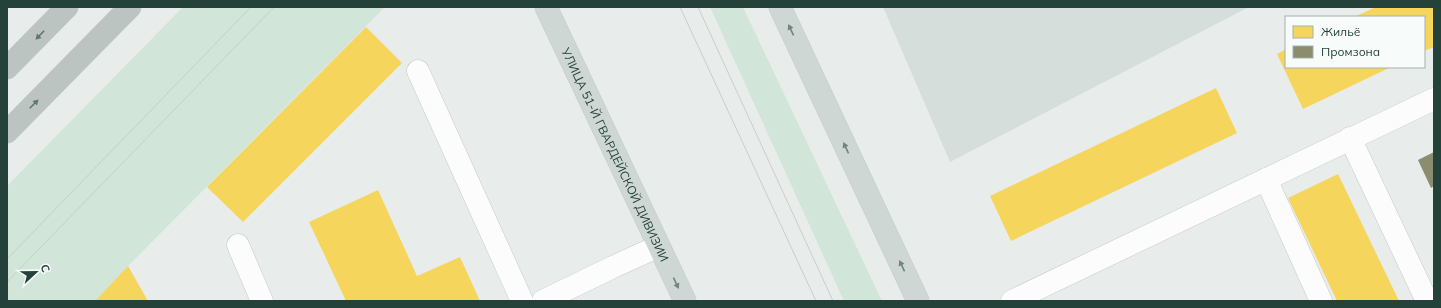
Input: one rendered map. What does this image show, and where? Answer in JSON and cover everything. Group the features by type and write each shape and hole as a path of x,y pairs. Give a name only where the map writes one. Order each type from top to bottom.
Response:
{"highway":[{"path":"7,68 67,7"},
{"path":"7,132 130,7"}],"main road":[{"name":"УЛИЦА 51-Й ГВАРДЕЙСКОЙ ДИВИЗИИ","path":"546,7 685,301"},
{"path":"780,7 918,301"}],"lane":[{"path":"418,71 522,301"},
{"path":"1012,301 1434,99"},
{"path":"1350,138 1427,301"},
{"path":"1266,179 1321,301"},
{"path":"238,246 262,301"},
{"path":"543,301 612,266 659,246"}],"shaded area":[{"path":"883,7 1249,7 950,162"}],"green space":[{"path":"183,7 385,7 95,301 7,301 7,186"},
{"path":"710,7 743,7 882,301 844,301"}],"building: Жильё":[{"path":"1376,7 1434,7 1434,47 1425,51 1425,16 1356,16"},
{"path":"366,27 402,63 243,222 207,187"},
{"path":"1285,50 1285,68 1389,68 1303,109 1277,54"},
{"path":"1216,88 1237,133 1011,241 990,196"},
{"path":"1338,174 1399,301 1337,301 1288,198"},
{"path":"378,190 417,276 460,257 480,301 346,301 309,222"},
{"path":"128,266 148,301 95,301"}],"building: Промзона":[{"path":"1434,152 1434,186 1431,188 1418,160"}],"tram line":[{"path":"7,259 251,7"},
{"path":"7,282 274,7"},
{"path":"680,7 816,301"},
{"path":"698,7 833,301"}]}
